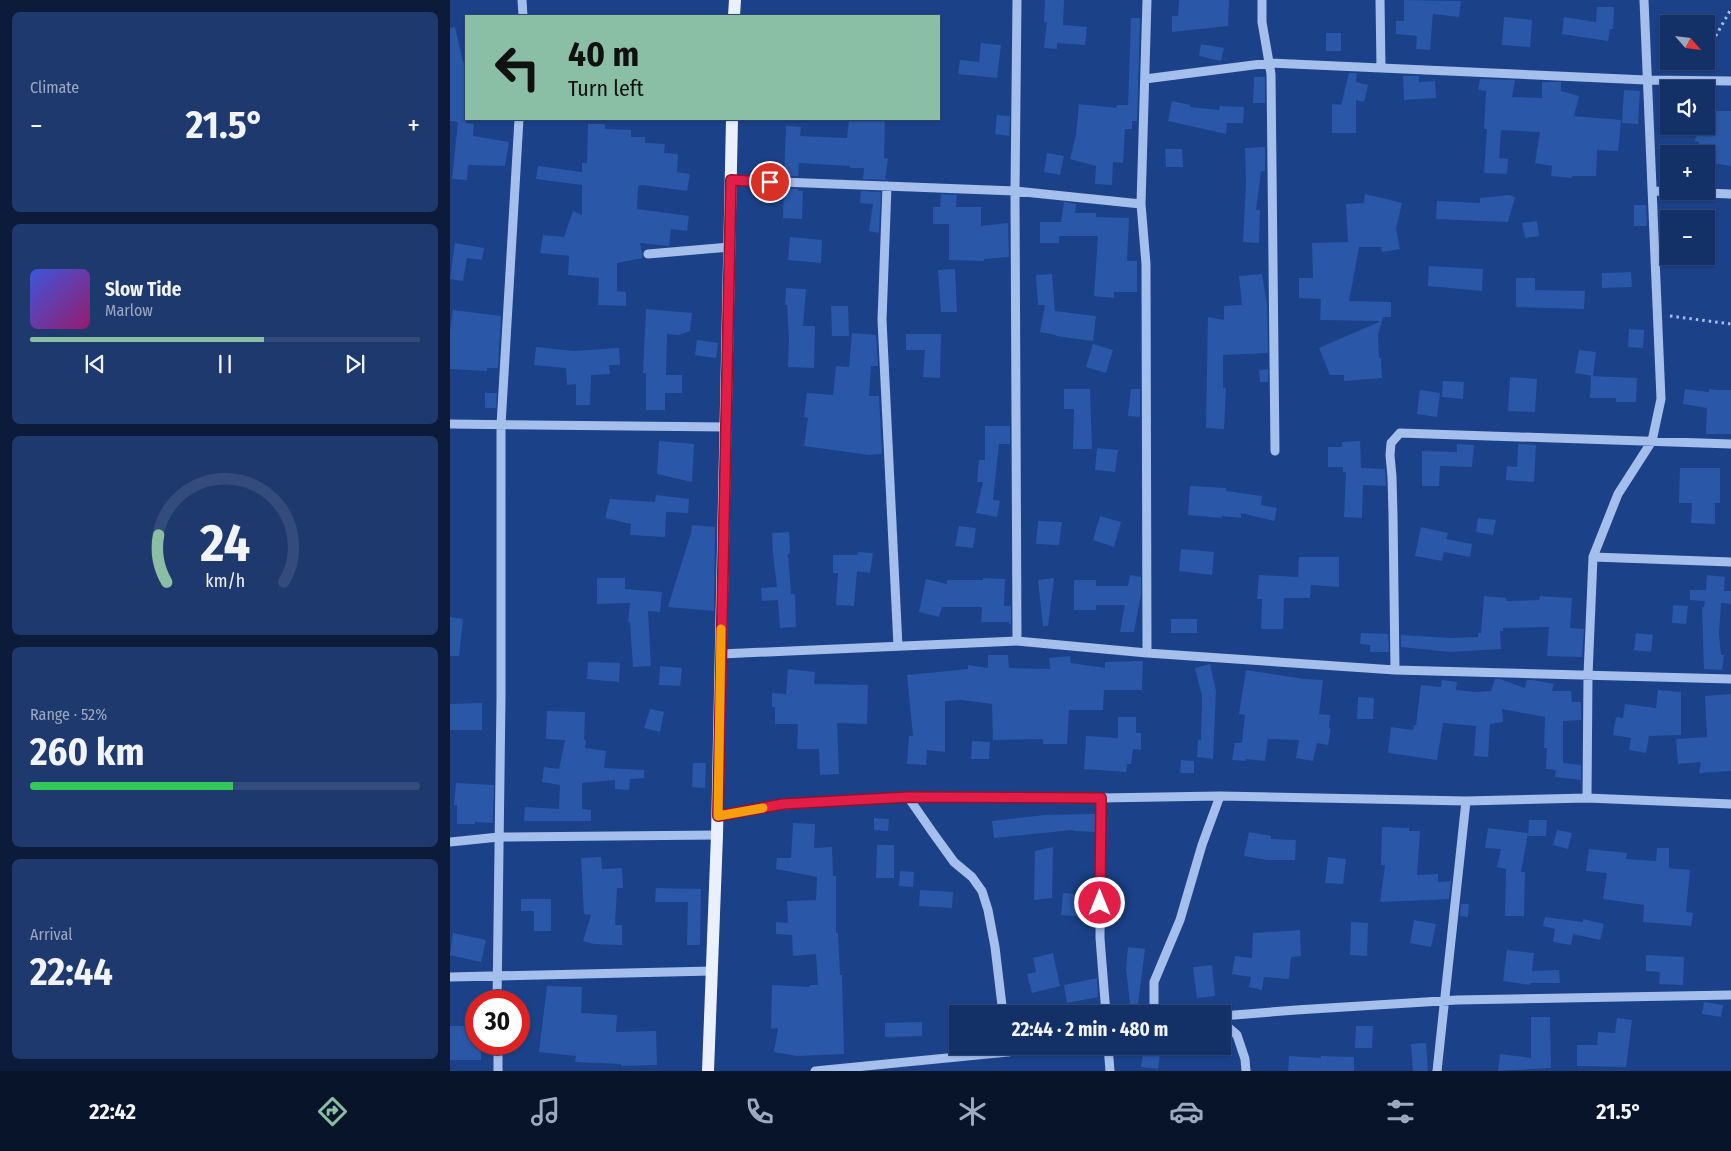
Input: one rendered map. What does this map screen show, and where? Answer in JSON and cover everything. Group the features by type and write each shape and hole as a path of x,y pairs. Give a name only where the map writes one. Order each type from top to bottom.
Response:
{"main road":[{"path":"734,15 735,0"},
{"path":"708,1071 718,816 732,120"}],"street":[{"path":"522,0 523,15"},
{"path":"1017,0 1015,191 1017,641"},
{"path":"1147,0 1141,204 1146,264 1147,653"},
{"path":"1262,0 1262,22 1271,74 1275,450"},
{"path":"1380,0 1381,67"},
{"path":"1587,798 1588,675 1593,557 1618,494 1652,441 1661,399 1644,0"},
{"path":"1145,78 1269,63 1646,80 1731,81"},
{"path":"498,990 501,425 519,120"},
{"path":"731,180 1015,191 1141,204"},
{"path":"888,186 882,320 898,646"},
{"path":"1652,191 1731,194"},
{"path":"648,254 730,247"},
{"path":"450,424 726,427"},
{"path":"1395,670 1393,486 1390,455 1391,444 1400,433 1731,444"},
{"path":"1593,557 1731,562"},
{"path":"721,654 1017,641 1147,653 1395,670 1731,679"},
{"path":"718,816 783,804 908,797 1101,798 1220,796 1466,801 1587,798 1731,804"},
{"path":"1154,1005 1154,982 1180,920 1202,845 1220,796"},
{"path":"908,797 954,862 972,877 982,891 988,910 995,947 1002,1005"},
{"path":"1101,798 1100,938 1105,1005"},
{"path":"1437,1071 1466,801"},
{"path":"450,842 499,837 717,835"},
{"path":"450,977 712,972"},
{"path":"1231,1015 1444,1001 1731,995"},
{"path":"1231,1030 1237,1035 1245,1059 1246,1071"},
{"path":"498,1055 498,1071"},
{"path":"815,1071 955,1055"},
{"path":"1109,1055 1110,1071"}],"path":[{"path":"1715,37 1731,9"},
{"path":"1657,314 1731,324"}],"building":[{"path":"1045,0 1064,0 1063,25 1087,27 1085,45 1057,43 1057,49 1044,48 1047,22 1044,22"},
{"path":"1179,0 1229,0 1228,26 1172,32 1172,16 1178,16"},
{"path":"1404,0 1461,1 1459,17 1433,14 1430,50 1416,49 1417,36 1396,34 1396,21 1404,21"},
{"path":"1597,7 1614,7 1613,29 1610,29 1608,41 1562,34 1564,17 1596,22"},
{"path":"1504,17 1532,20 1530,47 1502,45"},
{"path":"1131,18 1140,18 1137,121 1132,121 1132,129 1125,129 1123,163 1113,162 1112,185 1095,184 1096,166 1070,159 1076,135 1079,104 1116,108 1117,105 1128,105"},
{"path":"455,27 463,62 465,62 466,123 474,124 473,136 509,142 505,166 468,165 467,180 452,179 458,122 450,121 450,28"},
{"path":"1326,33 1341,33 1341,51 1326,51"},
{"path":"981,43 1001,45 997,78 958,74 960,60 979,62"},
{"path":"1201,44 1224,48 1221,61 1199,56"},
{"path":"1349,73 1357,73 1356,82 1368,85 1364,102 1356,100 1356,133 1332,133 1332,104 1341,105"},
{"path":"1403,76 1419,76 1419,82 1435,81 1436,98 1404,100"},
{"path":"1254,77 1265,77 1265,103 1253,103"},
{"path":"1480,79 1515,80 1512,97 1542,98 1542,82 1561,82 1561,91 1579,96 1574,116 1621,120 1618,151 1597,150 1596,176 1572,176 1572,178 1551,176 1552,166 1535,163 1540,132 1501,130 1499,158 1508,159 1507,174 1484,173 1487,129 1484,129 1486,91 1478,90"},
{"path":"1624,90 1640,91 1638,124 1622,123"},
{"path":"1172,101 1190,105 1190,107 1219,110 1220,106 1244,107 1243,123 1227,123 1226,134 1168,121"},
{"path":"1715,111 1731,111 1731,166 1715,163 1715,145 1698,145 1699,142 1695,141 1696,135 1715,135"},
{"path":"997,115 1010,116 1009,136 995,134"},
{"path":"849,120 885,120 884,158 888,159 885,179 887,180 863,179 864,168 799,163 798,176 784,176 786,126 801,127 800,136 847,138"},
{"path":"588,124 605,124 605,129 631,130 631,137 645,137 645,143 665,144 664,153 678,154 677,172 690,174 687,191 638,186 637,209 689,216 687,231 671,229 669,246 640,243 643,258 617,263 617,291 626,292 626,306 598,305 599,278 568,275 569,256 540,253 543,235 564,237 573,211 582,215 582,185 536,179 538,166 582,172 582,163 587,163"},
{"path":"1265,147 1265,171 1261,171 1256,210 1260,210 1259,243 1243,242 1246,182 1245,148"},
{"path":"1165,149 1182,149 1183,167 1166,167"},
{"path":"1047,153 1064,156 1060,175 1044,172"},
{"path":"784,188 803,191 802,219 783,218"},
{"path":"861,191 881,192 879,233 869,231 873,204 860,203"},
{"path":"941,194 957,195 956,207 981,207 981,226 1008,223 1009,257 984,259 984,261 949,260 949,224 933,224 933,207 940,207"},
{"path":"1365,194 1402,203 1396,229 1400,249 1382,252 1381,247 1359,247 1349,301 1391,302 1391,317 1383,317 1378,335 1382,378 1344,381 1344,375 1330,375 1319,348 1381,321 1320,320 1321,299 1299,298 1299,278 1313,278 1312,243 1348,242 1346,204 1364,203"},
{"path":"1508,195 1515,197 1508,222 1436,219 1437,201 1480,203 1480,198"},
{"path":"1064,202 1076,204 1075,213 1096,213 1096,217 1129,218 1127,261 1137,261 1137,292 1114,292 1114,298 1094,296 1098,236 1059,236 1059,243 1040,243 1040,222 1061,222"},
{"path":"1634,205 1646,205 1647,226 1634,226"},
{"path":"1537,221 1539,236 1525,238 1522,223"},
{"path":"790,237 822,240 821,263 788,260"},
{"path":"455,243 484,248 482,260 467,258 463,281 450,279"},
{"path":"1429,266 1483,269 1482,291 1428,286"},
{"path":"955,269 957,312 941,312 938,270"},
{"path":"1631,272 1632,287 1602,288 1602,273"},
{"path":"1052,274 1055,311 1096,316 1093,341 1040,332 1045,305 1038,305 1036,275"},
{"path":"1262,274 1267,304 1268,353 1223,355 1223,388 1226,388 1224,429 1206,428 1208,317 1224,320 1224,306 1242,305 1239,276"},
{"path":"1516,278 1535,278 1535,290 1585,291 1584,309 1516,307"},
{"path":"786,288 806,289 803,326 815,326 814,368 788,367 789,338 787,305 785,305"},
{"path":"831,306 848,306 849,336 832,336"},
{"path":"646,309 692,313 690,331 679,335 667,334 666,375 682,375 682,393 665,393 665,410 646,410 646,373 643,373"},
{"path":"453,310 501,316 498,368 487,368 487,371 450,369 450,331"},
{"path":"1629,329 1644,330 1643,348 1628,347"},
{"path":"852,333 876,335 878,366 871,366 869,396 879,396 882,454 869,455 804,446 808,418 804,417 807,393 833,395 836,366 849,367"},
{"path":"906,334 941,334 940,378 923,377 925,350 906,350"},
{"path":"697,340 718,343 716,358 695,355"},
{"path":"1093,344 1113,350 1106,373 1086,367"},
{"path":"536,347 573,351 619,348 620,365 609,365 610,374 591,375 590,405 576,405 576,384 567,385 566,368 534,365"},
{"path":"1579,350 1596,352 1593,376 1575,373"},
{"path":"1268,369 1268,382 1260,382 1259,370"},
{"path":"1591,376 1637,378 1636,402 1616,402 1616,398 1590,398"},
{"path":"1510,377 1537,379 1535,412 1508,411"},
{"path":"1443,381 1464,382 1463,399 1442,397"},
{"path":"1064,389 1090,389 1092,449 1073,449 1074,409 1064,409"},
{"path":"1131,389 1140,389 1140,417 1128,416"},
{"path":"1685,389 1709,392 1709,389 1731,390 1731,434 1706,434 1707,408 1683,404"},
{"path":"1420,390 1440,393 1437,417 1417,414"},
{"path":"485,393 497,393 496,408 485,408"},
{"path":"985,426 1010,426 1010,444 999,444 993,500 1000,501 997,517 976,513 983,482 977,482 979,460 985,460"},
{"path":"659,441 694,444 692,482 657,474"},
{"path":"1360,441 1361,468 1385,469 1386,486 1363,485 1362,518 1344,517 1346,472 1343,472 1343,467 1328,467 1328,447 1342,447 1342,442"},
{"path":"1457,444 1474,445 1472,467 1440,466 1439,486 1422,486 1422,451 1457,452"},
{"path":"1518,444 1536,445 1534,482 1506,480 1507,466 1517,467"},
{"path":"1097,448 1118,450 1115,472 1095,470"},
{"path":"1680,468 1720,468 1720,503 1715,503 1715,524 1691,523 1692,503 1679,503"},
{"path":"1190,486 1226,488 1226,491 1262,496 1261,505 1277,508 1274,521 1241,513 1241,518 1188,515"},
{"path":"656,495 689,499 688,513 666,512 665,537 630,535 631,524 605,518 610,499 655,502"},
{"path":"1100,516 1121,522 1114,547 1093,540"},
{"path":"1478,518 1496,520 1493,535 1476,532"},
{"path":"1038,521 1062,522 1059,545 1036,544"},
{"path":"692,525 715,527 714,611 668,607"},
{"path":"959,526 976,528 973,548 955,546"},
{"path":"1421,527 1448,533 1446,539 1472,544 1470,557 1444,552 1442,561 1415,556"},
{"path":"789,532 790,554 788,554 791,594 795,594 796,627 780,628 778,600 762,601 761,588 777,587 772,533"},
{"path":"1181,549 1214,552 1212,575 1179,571"},
{"path":"858,552 873,553 870,573 857,571 854,606 836,605 838,573 833,573 833,555 857,555"},
{"path":"1299,557 1339,557 1339,587 1311,585 1310,598 1284,598 1283,629 1261,629 1262,599 1257,599 1259,575 1298,577"},
{"path":"1130,575 1141,577 1141,594 1134,632 1120,632 1125,605 1096,605 1096,610 1074,610 1074,580 1096,580 1096,586 1128,586"},
{"path":"1707,575 1725,577 1724,591 1731,591 1731,604 1721,603 1719,634 1721,655 1724,655 1722,670 1704,669 1702,607 1704,607 1705,601 1690,600 1690,590 1706,590"},
{"path":"597,578 625,578 625,589 662,592 660,612 648,611 651,666 633,667 630,622 628,622 630,603 597,604"},
{"path":"983,578 1005,579 1004,606 1011,606 1011,624 1009,622 981,622 982,607 942,607 939,617 919,612 926,579 947,584 947,580 983,580"},
{"path":"1054,578 1048,626 1043,626 1038,580"},
{"path":"1484,596 1506,598 1506,601 1539,600 1540,596 1572,598 1570,628 1584,629 1582,657 1547,656 1549,627 1503,628 1503,631 1500,631 1501,649 1450,652 1401,647 1401,635 1453,638 1478,637 1478,633 1481,633"},
{"path":"1673,605 1688,606 1686,624 1672,623"},
{"path":"450,617 463,619 459,656 450,656"},
{"path":"1171,619 1197,619 1197,633 1171,633"},
{"path":"1361,633 1388,634 1389,652 1370,652 1370,645 1360,644"},
{"path":"1636,633 1653,635 1651,652 1634,650"},
{"path":"988,655 1008,655 1009,668 1050,669 1049,658 1070,656 1071,663 1105,668 1105,662 1143,661 1142,690 1104,690 1103,710 1069,710 1067,744 1043,744 1043,739 993,740 992,704 961,700 945,701 945,752 927,750 926,765 907,764 909,736 913,736 907,675 968,669 968,665 988,668"},
{"path":"588,662 620,663 619,682 587,679"},
{"path":"1210,664 1216,691 1213,759 1197,757 1198,740 1201,740 1202,696 1195,668"},
{"path":"660,666 682,668 680,686 659,685"},
{"path":"788,669 815,672 814,684 868,685 867,724 837,723 839,774 820,775 819,749 797,749 798,724 775,724 775,707 772,707 772,693 786,694"},
{"path":"1246,670 1323,680 1319,714 1330,715 1329,728 1331,729 1328,745 1317,743 1313,761 1296,758 1299,740 1268,739 1265,761 1232,760 1235,743 1242,743 1245,715 1239,714"},
{"path":"1495,679 1525,688 1527,680 1554,684 1552,691 1571,691 1572,702 1581,702 1581,720 1563,721 1563,763 1581,765 1581,780 1555,777 1556,770 1546,769 1547,748 1544,748 1545,717 1502,709 1503,722 1490,724 1488,757 1474,756 1476,726 1443,723 1437,760 1388,753 1391,727 1413,730 1414,725 1416,725 1421,685 1441,687 1442,680 1457,682 1456,690 1491,691"},
{"path":"1658,690 1681,692 1681,735 1649,736 1646,753 1629,750 1631,738 1613,735 1616,717 1623,718 1625,704 1656,708"},
{"path":"1731,694 1731,771 1699,773 1701,762 1678,764 1676,739 1707,737 1705,696"},
{"path":"1358,697 1374,698 1373,719 1357,719"},
{"path":"482,703 482,730 450,730 450,704"},
{"path":"650,709 664,712 660,732 644,728"},
{"path":"547,711 585,712 585,748 606,751 604,768 644,770 644,778 630,779 629,790 615,789 615,780 582,783 582,809 591,810 591,821 524,821 525,807 559,809 560,785 542,782 544,767 559,769 565,740 546,739"},
{"path":"1118,717 1136,717 1136,733 1141,733 1141,750 1133,749 1131,764 1127,764 1126,772 1084,769 1086,736 1118,738"},
{"path":"972,741 990,742 989,759 971,759"},
{"path":"1181,760 1194,761 1194,773 1180,773"},
{"path":"693,763 706,763 705,788 692,787"},
{"path":"456,783 494,785 493,823 457,824 457,805 454,805"},
{"path":"1095,814 1095,832 1073,830 994,838 992,821 1045,815"},
{"path":"874,818 889,819 888,831 874,830"},
{"path":"1529,820 1547,820 1546,836 1528,836"},
{"path":"793,823 815,824 814,848 832,847 833,876 836,876 836,933 838,933 840,975 842,975 844,1054 797,1056 774,1052 778,1028 771,1029 772,985 810,987 810,985 818,985 816,954 793,956 792,935 776,934 776,922 788,923 787,901 816,900 817,877 776,869 777,858 791,858"},
{"path":"1382,827 1409,828 1409,831 1420,831 1417,875 1438,874 1438,882 1451,881 1449,899 1380,902 1385,865 1381,865"},
{"path":"1488,828 1528,833 1521,872 1525,872 1524,916 1505,916 1506,869 1497,867 1501,849 1485,848"},
{"path":"1557,830 1572,833 1568,849 1553,845"},
{"path":"1249,832 1271,836 1271,839 1296,840 1295,860 1267,860 1244,856"},
{"path":"877,845 894,845 894,878 876,878"},
{"path":"1053,847 1052,898 1034,900 1035,851"},
{"path":"1657,848 1669,848 1669,868 1690,870 1686,912 1693,913 1691,926 1643,922 1644,905 1603,899 1607,873 1586,871 1589,849 1627,853 1626,859 1656,861"},
{"path":"601,857 602,869 622,868 623,888 617,888 615,925 622,925 622,945 594,944 583,941 591,915 584,914 581,858"},
{"path":"1328,857 1346,859 1343,884 1325,883"},
{"path":"900,871 914,872 913,887 899,886"},
{"path":"656,888 701,889 700,945 687,945 688,902 655,902"},
{"path":"920,890 953,892 952,908 919,906"},
{"path":"1063,893 1094,896 1094,918 1061,915"},
{"path":"521,899 551,899 551,931 534,931 534,911 521,911"},
{"path":"1461,904 1469,904 1468,917 1460,916"},
{"path":"1545,917 1583,922 1583,919 1604,924 1600,940 1573,934 1571,945 1553,942 1555,929 1543,926"},
{"path":"1414,920 1436,924 1431,947 1410,943"},
{"path":"1351,922 1368,923 1367,956 1350,955"},
{"path":"1300,930 1301,956 1291,957 1289,979 1264,977 1262,990 1249,987 1251,977 1232,974 1235,956 1252,958 1253,933"},
{"path":"453,933 486,940 481,962 450,955"},
{"path":"1128,947 1145,949 1138,1005 1130,1005 1126,969"},
{"path":"1507,950 1534,953 1532,971 1559,970 1560,983 1530,983 1530,985 1503,981"},
{"path":"1053,953 1060,986 1032,993 1027,974 1036,972 1033,958"},
{"path":"1646,955 1684,957 1683,985 1659,984 1660,972 1646,971"},
{"path":"1212,965 1215,996 1197,998 1193,967"},
{"path":"1097,978 1098,997 1067,1003 1064,985"},
{"path":"547,986 582,987 581,1013 617,1015 616,1032 656,1031 657,1065 621,1066 621,1064 575,1062 576,1056 539,1052"},
{"path":"1704,1002 1723,1005 1721,1017 1702,1014"},
{"path":"1531,1017 1550,1017 1551,1068 1498,1071 1500,1054 1531,1058"},
{"path":"1617,1018 1632,1020 1626,1067 1577,1066 1577,1045 1597,1045 1598,1032 1615,1033"},
{"path":"922,1022 922,1036 885,1037 885,1023"},
{"path":"450,1026 465,1026 465,1055 481,1055 481,1060 450,1060"},
{"path":"1356,1026 1373,1026 1372,1048 1355,1048"},
{"path":"1426,1043 1428,1071 1413,1071 1411,1044"},
{"path":"1143,1055 1160,1055 1158,1069 1141,1067"},
{"path":"1289,1056 1321,1058 1321,1056 1354,1057 1354,1071 1288,1071"}],"slow traffic":[{"path":"721,629 718,816 763,808"}],"route":[{"path":"770,182 731,180 718,816 783,804 908,797 1101,798 1100,903"}]}
